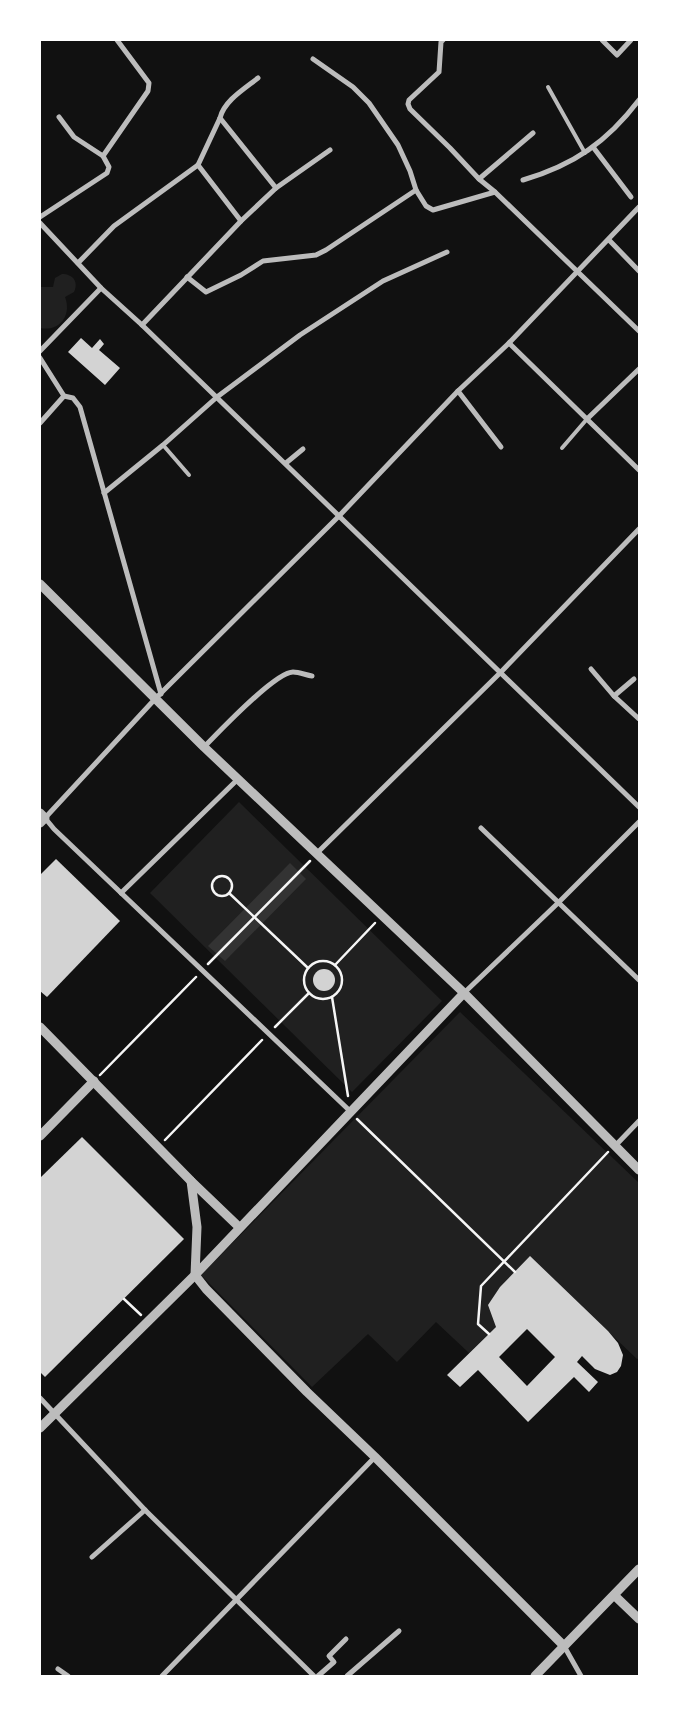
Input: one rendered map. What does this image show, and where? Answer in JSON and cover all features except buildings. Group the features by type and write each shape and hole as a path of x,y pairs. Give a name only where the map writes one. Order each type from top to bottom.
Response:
{"street":[{"path":"103,156 150,87 117,40"},
{"path":"443,40 441,42 439,72 410,100 408,104 410,109 479,179 495,192 639,331"},
{"path":"602,40 618,55 631,40"},
{"path":"313,59 353,88 369,103 398,145 416,190 426,206 433,210 495,192"},
{"path":"78,264 114,226 198,165 225,105 258,78"},
{"path":"523,180 551,171 593,148 639,100"},
{"path":"40,217 107,174 109,167 103,156 74,137 59,117"},
{"path":"220,118 276,188"},
{"path":"479,179 532,133"},
{"path":"593,148 632,197"},
{"path":"142,325 241,221 276,188 330,150"},
{"path":"198,165 241,221"},
{"path":"187,277 206,292 241,275 263,261 316,255 416,190"},
{"path":"350,1112 42,818 158,696 339,516 458,391 510,343 639,207"},
{"path":"40,223 101,288 286,463 639,807"},
{"path":"609,240 639,271"},
{"path":"104,493 163,445 217,397 300,335 383,281 447,252"},
{"path":"40,351 101,288"},
{"path":"510,343 639,470"},
{"path":"40,358 64,396 73,398 80,407 158,696"},
{"path":"587,419 639,369"},
{"path":"458,391 501,447"},
{"path":"40,423 64,396"},
{"path":"286,463 303,449"},
{"path":"316,854 500,672 639,529"},
{"path":"40,584 158,696 204,747 238,780 464,993 639,1170"},
{"path":"591,669 614,696 639,719"},
{"path":"204,747 245,706 278,678 292,672 312,676"},
{"path":"614,696 634,679"},
{"path":"121,893 238,780"},
{"path":"40,1428 194,1274 464,993 639,822"},
{"path":"481,828 639,980"},
{"path":"40,1027 239,1227"},
{"path":"40,1136 94,1082"},
{"path":"614,1146 639,1121"},
{"path":"192,1181 197,1227 194,1274 206,1289 307,1392 375,1457 564,1646 580,1676"},
{"path":"40,1398 145,1510 314,1676"},
{"path":"162,1676 375,1457"},
{"path":"92,1556 145,1510"},
{"path":"535,1676 639,1569"},
{"path":"614,1595 639,1619"},
{"path":"346,1676 399,1632"},
{"path":"318,1676 334,1662 329,1656 346,1639"},
{"path":"58,1669 68,1676"}],"lane":[{"path":"548,87 585,153"},
{"path":"562,448 587,419"},
{"path":"163,445 189,475"}],"path":[{"path":"220,877 228,879 232,887 229,893 220,896 214,892 212,886 214,880 220,877"},
{"path":"229,893 308,968"},
{"path":"335,965 382,916"},
{"path":"323,961 335,965 342,975 342,982 337,993 332,997 320,999 309,993 304,981 304,975 308,968 317,962 323,961"},
{"path":"158,1147 309,993"},
{"path":"332,997 350,1112 515,1272"},
{"path":"488,1334 478,1324 480,1286 614,1146"},
{"path":"124,1298 147,1321"}],"shaded area":[{"path":"62,274 72,277 76,285 74,292 65,297 67,310 63,321 59,325 47,329 40,328 40,287 53,287 55,278"},
{"path":"239,802 442,1001 352,1092 150,893"},
{"path":"290,863 306,879 225,961 208,946"},
{"path":"460,1012 639,1183 639,1358 637,1359 530,1257 500,1287 489,1305 496,1327 469,1353 436,1322 397,1362 368,1334 312,1387 201,1275"}]}
